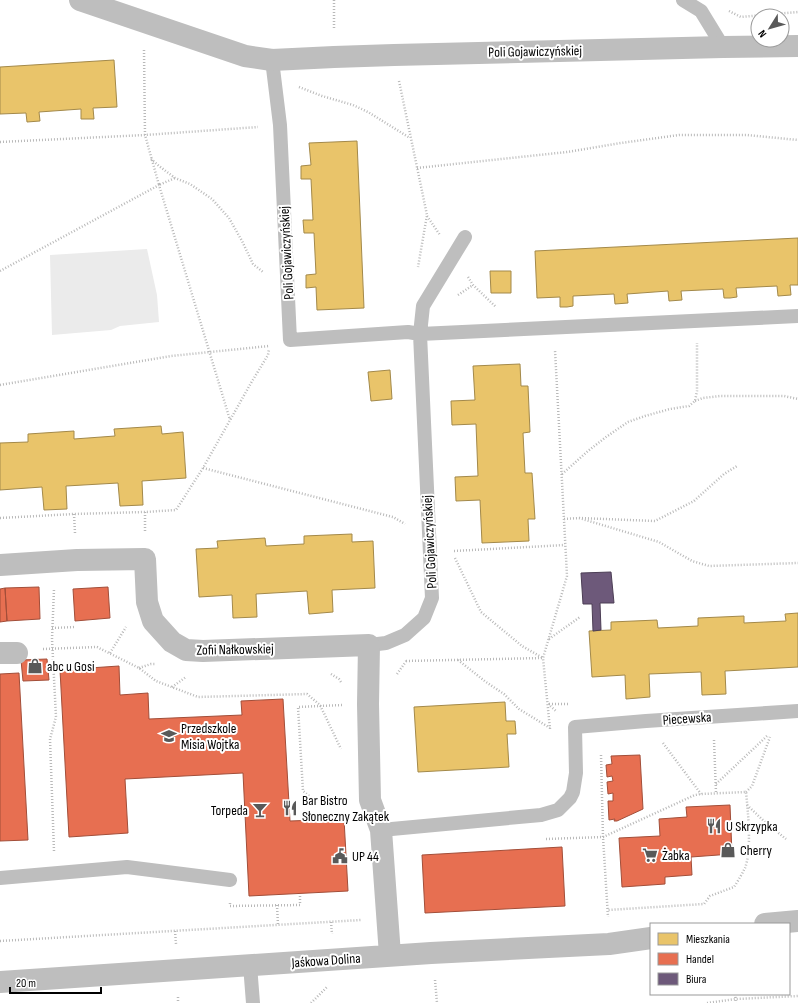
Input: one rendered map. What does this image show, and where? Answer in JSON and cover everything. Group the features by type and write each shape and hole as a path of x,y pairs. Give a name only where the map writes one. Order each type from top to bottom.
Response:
{"street":[{"name":"Poli Gojawiczyńskiej","path":"80,0 245,56 274,69 334,57 798,46"},
{"name":"Zofii Nałkowskiej","path":"0,566 77,560 145,560 147,602 153,621 172,642 186,650 203,651 369,645"},
{"path":"369,645 368,704 370,800 381,830 390,955"},
{"path":"776,923 798,921"},
{"name":"Jaśkowa Dolina","path":"0,982 390,955 608,944 650,938"}],"lane":[{"path":"683,0 701,11 723,47"},
{"name":"Poli Gojawiczyńskiej","path":"274,69 280,125 290,340"},
{"name":"Poli Gojawiczyńskiej","path":"369,645 386,643 405,635 424,618 432,598 420,334 423,306 465,237"},
{"path":"290,340 408,332 420,334 798,316"},
{"name":"Piecewska","path":"381,830 541,815 558,810 570,798 573,792 576,773 575,727 798,710"},
{"path":"0,878 127,867 230,880"},
{"path":"250,965 253,1003"}],"path":[{"path":"334,0 334,33"},
{"path":"741,17 798,12"},
{"path":"150,24 144,44 145,135 230,420"},
{"path":"394,55 427,215"},
{"path":"274,69 295,85 368,112 411,138"},
{"path":"0,142 145,135 280,125"},
{"path":"417,168 567,152 678,135 747,135 798,140"},
{"path":"151,159 175,178 190,184 212,200 229,218 253,264 288,293"},
{"path":"0,271 159,185 175,178"},
{"path":"551,736 543,658 567,576 554,328"},
{"path":"0,385 171,356 281,345 290,340"},
{"path":"0,518 176,510 203,468 251,382 268,355 270,346"},
{"path":"695,402 697,391 697,350"},
{"path":"562,474 606,437 628,422 645,416 670,409 689,406 703,398 720,396 784,396 798,399"},
{"path":"564,519 579,518 655,522 694,501 724,474 737,466"},
{"path":"203,468 393,517 429,539"},
{"path":"579,518 658,542 692,561 709,566 798,563"},
{"path":"543,658 522,646 481,612 451,552 565,545"},
{"path":"55,562 52,648 56,717 50,739 55,873"},
{"path":"549,639 580,617"},
{"path":"52,628 76,627"},
{"path":"110,653 126,628"},
{"path":"8,653 52,648 97,647 139,668 156,681 198,697 307,694"},
{"path":"396,677 406,661 412,656"},
{"path":"406,661 543,658"},
{"path":"458,660 504,694 519,709 550,728"},
{"path":"139,668 151,664"},
{"path":"328,672 339,679 343,685"},
{"path":"172,688 186,677 191,676"},
{"path":"345,705 298,707 303,791 314,800 345,799"},
{"path":"712,716 716,793"},
{"path":"646,721 701,794"},
{"path":"540,839 604,837 695,795 746,792 752,786 771,733 716,784"},
{"path":"601,754 608,910 704,904 710,896 734,887 745,867 749,850 746,792"},
{"path":"747,804 766,823 786,839"},
{"path":"230,900 230,906 300,905 300,896"},
{"path":"277,905 278,925"},
{"path":"0,941 363,920"},
{"path":"431,953 437,1003"},
{"path":"311,1003 330,984"},
{"path":"735,995 736,1003"},
{"path":"707,1003 736,999 798,996"}],"shaded area":[{"path":"147,249 157,295 159,322 120,326 111,330 52,335 50,255"}],"building: Mieszkania":[{"path":"114,60 117,107 93,108 94,119 81,119 81,109 39,112 40,121 27,122 26,113 0,114 0,67"},
{"path":"357,141 364,308 317,310 316,287 306,288 306,275 316,274 314,233 304,233 303,220 313,220 311,179 301,179 301,166 311,165 309,143"},
{"path":"798,238 798,285 790,285 791,295 778,296 777,286 736,288 737,297 730,298 724,298 723,289 681,291 682,300 669,301 668,291 627,294 628,303 615,304 614,294 573,296 573,306 567,307 560,307 560,297 537,298 535,251"},
{"path":"490,271 511,271 511,293 491,293"},
{"path":"520,364 521,386 528,386 530,432 523,433 525,473 532,473 535,519 528,519 529,541 482,543 480,500 456,501 455,477 478,476 476,424 452,425 451,401 475,400 473,366"},
{"path":"390,370 392,399 371,401 368,372"},
{"path":"161,426 162,434 183,432 186,478 142,481 143,505 120,506 118,483 66,486 67,509 44,510 42,487 0,490 0,443 28,442 28,434 74,431 74,439 115,436 114,429"},
{"path":"352,534 352,542 373,541 375,588 332,590 333,612 309,614 307,591 256,594 257,617 233,618 232,595 199,597 196,549 218,548 217,541 265,538 266,546 304,544 304,536"},
{"path":"798,613 798,667 725,671 726,694 702,695 701,672 649,674 650,697 626,699 625,675 592,677 589,631 611,630 611,622 657,620 658,628 698,626 698,618 744,616 744,623 786,621 785,614"},
{"path":"505,702 506,721 515,721 516,734 507,734 509,767 418,772 414,707"}],"building: Handel":[{"path":"39,587 40,619 7,621 5,588"},
{"path":"108,587 110,618 75,621 73,589"},
{"path":"5,588 7,621 0,622 0,589"},
{"path":"47,659 49,680 23,681 21,660"},
{"path":"119,666 120,695 148,693 149,719 242,715 241,701 283,699 290,821 344,819 348,891 249,896 243,773 125,779 128,833 69,837 60,670"},
{"path":"19,673 28,840 0,841 0,674"},
{"path":"640,755 643,809 617,821 614,821 615,819 609,820 608,801 613,801 613,793 608,794 607,782 613,781 612,776 607,777 606,765 612,764 611,756"},
{"path":"730,805 732,854 691,857 692,875 665,877 665,884 622,887 619,838 660,836 659,819 687,817 686,807"},
{"path":"562,847 565,906 425,913 422,855"}],"building: Biura":[{"path":"611,572 614,603 600,603 601,630 593,631 592,604 583,604 581,573"}],"place":[{"name":"abc u Gosi","path":"35,666"},
{"name":"Przedszkole Misia Wojtka","path":"169,736"},
{"name":"Bar Bistro Słoneczny Zakątek","path":"290,808"},
{"name":"Torpeda","path":"260,810"},
{"name":"U Skrzypka","path":"714,826"},
{"name":"Cherry","path":"728,850"},
{"name":"Żabka","path":"650,855"},
{"name":"UP 44","path":"340,856"}]}
